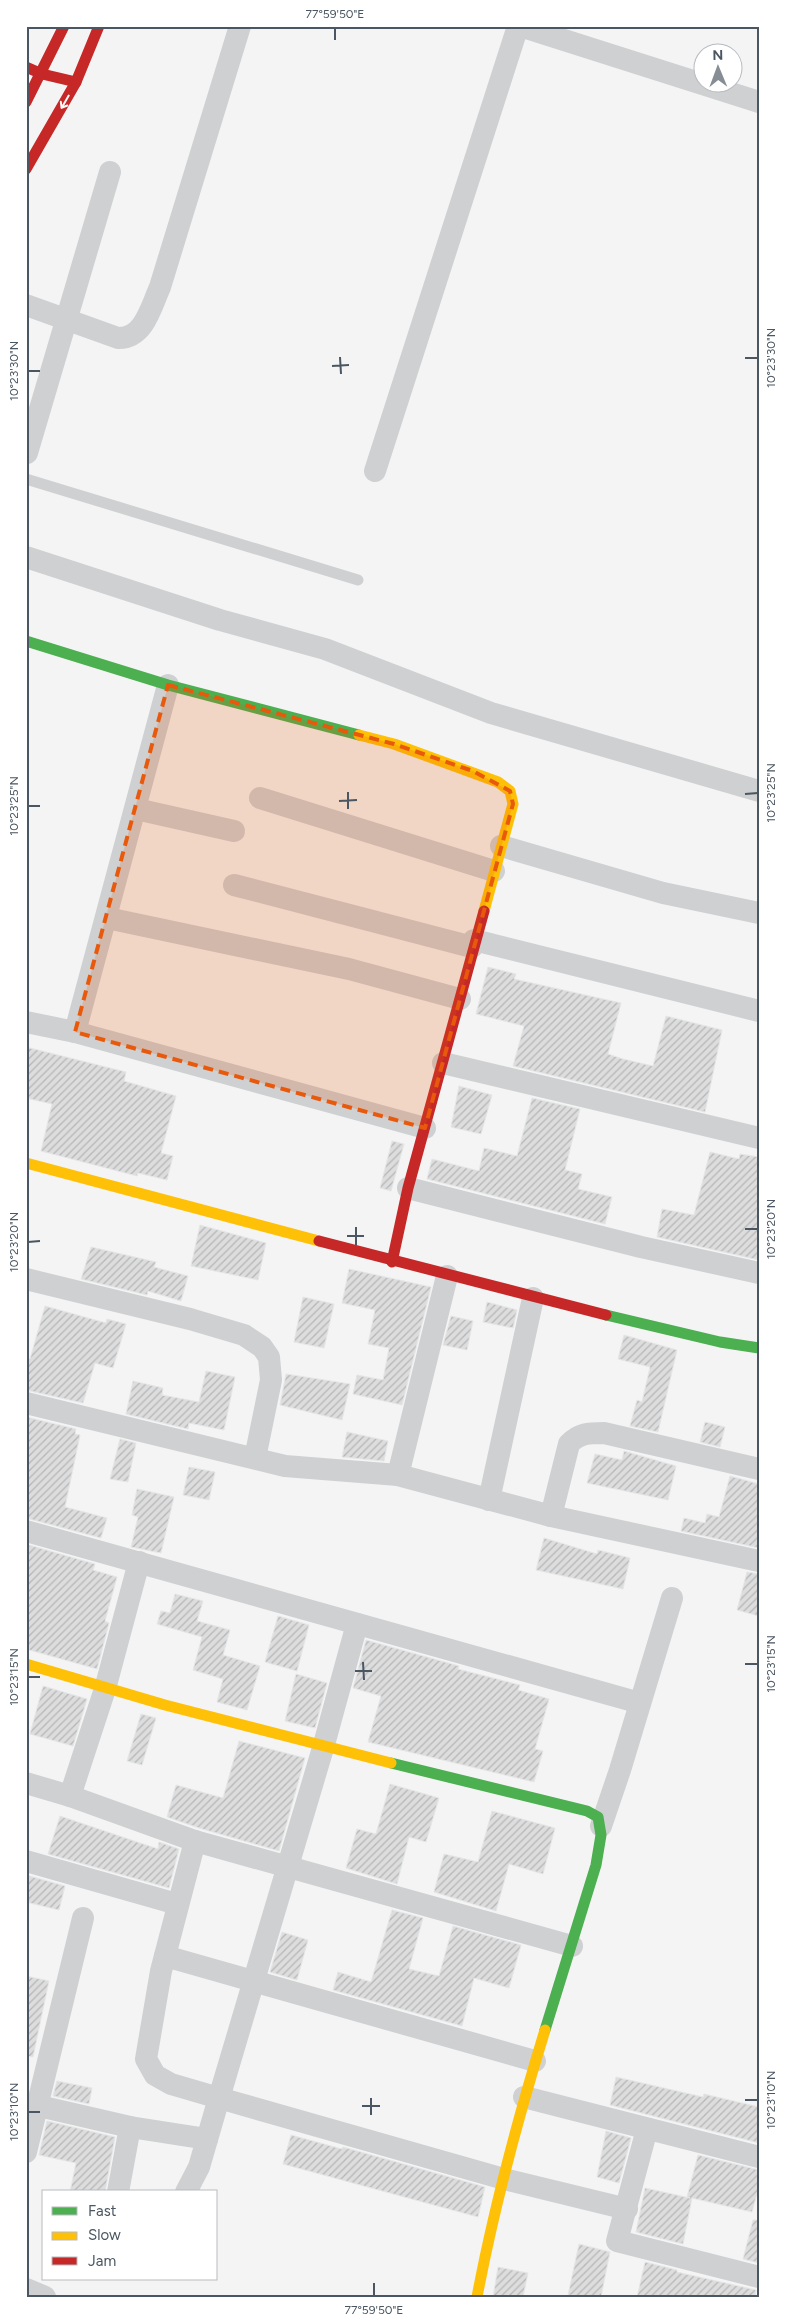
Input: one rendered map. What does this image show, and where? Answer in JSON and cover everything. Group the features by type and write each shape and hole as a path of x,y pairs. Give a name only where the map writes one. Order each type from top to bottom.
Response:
{"street":[{"path":"26,102 42,74 64,26"},
{"path":"26,169 76,82 99,26"},
{"path":"26,305 118,338 128,339 136,335 144,323 160,287 240,26"},
{"path":"375,471 519,26 759,102"},
{"path":"26,67 42,74 76,82"},
{"path":"27,453 110,172"},
{"path":"26,557 220,620 325,649 490,713 759,791"},
{"path":"26,641 168,685 394,744 498,782 510,791 513,804 473,944 443,1063 408,1188 392,1262"},
{"path":"75,1032 168,685"},
{"path":"260,798 494,871"},
{"path":"136,809 234,831"},
{"path":"501,846 662,892 759,912"},
{"path":"234,885 473,944 759,1011"},
{"path":"107,918 349,968 460,999"},
{"path":"26,1022 75,1032 425,1128"},
{"path":"443,1063 759,1138"},
{"path":"26,1163 533,1298 720,1342 759,1348"},
{"path":"408,1188 641,1247 759,1273"},
{"path":"398,1475 447,1276"},
{"path":"26,1278 190,1319 244,1335 262,1347 269,1357 271,1380 255,1458"},
{"path":"489,1500 533,1298"},
{"path":"26,1402 285,1466 398,1475 551,1516 759,1561"},
{"path":"551,1516 569,1444 576,1436 583,1434 604,1433 759,1469"},
{"path":"26,1531 640,1703"},
{"path":"70,1796 105,1689 139,1562"},
{"path":"472,2296 524,2097 596,1865 601,1826 612,1796 672,1598"},
{"path":"187,2190 199,2167 323,1748 357,1624"},
{"path":"26,1664 105,1689 323,1748 587,1811 598,1816 601,1826"},
{"path":"26,1783 70,1796 195,1841 288,1865 572,1946"},
{"path":"195,1841 177,1904 165,1956 146,2059 155,2075 171,2084 219,2098 504,2179 626,2209"},
{"path":"26,1861 177,1904"},
{"path":"26,2152 32,2105 83,1918"},
{"path":"165,1956 535,2062"},
{"path":"524,2097 759,2157"},
{"path":"32,2105 130,2127 207,2139"},
{"path":"118,2190 130,2127"},
{"path":"647,2129 618,2241 759,2277"},
{"path":"26,2289 45,2297"}],"lane":[{"path":"26,480 358,580"}],"highlighted area":[{"path":"168,685 394,744 473,771 510,791 513,804 425,1128 75,1032"}],"building":[{"path":"488,967 516,974 514,979 621,1003 608,1054 623,1059 653,1066 666,1016 722,1030 705,1112 513,1066 524,1026 476,1014"},
{"path":"26,1047 126,1072 124,1081 176,1096 161,1153 173,1156 167,1180 138,1173 137,1176 41,1151 52,1104 26,1098"},
{"path":"459,1086 492,1095 481,1134 451,1127"},
{"path":"532,1098 580,1109 565,1170 582,1174 578,1189 612,1197 605,1224 427,1179 432,1159 479,1171 484,1148 517,1156"},
{"path":"392,1141 404,1144 391,1191 380,1188"},
{"path":"710,1152 739,1159 740,1154 759,1157 759,1260 657,1237 662,1209 694,1215"},
{"path":"200,1225 266,1243 258,1280 191,1266"},
{"path":"91,1247 156,1262 154,1267 188,1276 181,1301 148,1291 147,1295 81,1279"},
{"path":"349,1269 431,1287 402,1405 353,1394 357,1375 383,1380 389,1348 368,1344 375,1310 342,1303"},
{"path":"303,1297 334,1304 324,1348 294,1342"},
{"path":"487,1302 517,1310 513,1328 483,1322"},
{"path":"45,1306 106,1323 107,1319 126,1324 113,1368 95,1363 83,1403 26,1390 26,1358 30,1359"},
{"path":"451,1316 473,1321 467,1350 443,1345"},
{"path":"624,1335 677,1350 658,1432 630,1426 637,1400 642,1402 650,1367 618,1359"},
{"path":"206,1371 235,1377 224,1430 189,1423 188,1429 126,1414 133,1381 163,1388 162,1395 199,1402"},
{"path":"286,1374 350,1384 342,1420 280,1405"},
{"path":"26,1417 76,1429 75,1434 80,1435 65,1507 107,1518 101,1538 26,1518"},
{"path":"705,1422 725,1427 720,1447 700,1442"},
{"path":"347,1432 388,1441 384,1461 342,1457"},
{"path":"120,1439 136,1443 128,1482 110,1479"},
{"path":"624,1451 676,1466 668,1500 587,1483 595,1454 622,1460"},
{"path":"189,1467 215,1472 209,1500 183,1495"},
{"path":"730,1476 759,1484 759,1548 681,1531 684,1518 705,1523 707,1514 719,1517"},
{"path":"137,1489 174,1497 161,1553 131,1547 138,1517 132,1515"},
{"path":"544,1538 597,1554 598,1550 630,1558 623,1589 536,1570"},
{"path":"29,1545 95,1564 93,1570 117,1577 105,1621 109,1623 97,1669 26,1649 26,1554"},
{"path":"747,1572 759,1574 759,1616 737,1610"},
{"path":"175,1594 203,1601 197,1621 230,1630 223,1655 260,1666 247,1710 217,1702 223,1679 193,1670 202,1637 157,1624 161,1611 170,1613"},
{"path":"278,1616 309,1625 297,1671 265,1662"},
{"path":"366,1640 459,1666 458,1669 520,1685 518,1690 549,1699 535,1749 543,1751 534,1782 368,1742 381,1696 353,1688"},
{"path":"296,1674 327,1683 315,1728 285,1721"},
{"path":"43,1686 87,1699 73,1746 30,1734"},
{"path":"141,1714 156,1718 142,1765 127,1761"},
{"path":"239,1741 305,1758 279,1851 167,1817 176,1785 223,1798"},
{"path":"390,1784 439,1798 426,1842 409,1837 397,1884 346,1868 357,1829 376,1834"},
{"path":"492,1811 555,1828 543,1874 509,1864 496,1911 434,1892 444,1854 478,1862"},
{"path":"60,1816 158,1849 159,1842 179,1849 169,1888 48,1854"},
{"path":"26,1875 65,1886 59,1910 26,1902"},
{"path":"392,1910 423,1918 409,1969 439,1976 453,1926 521,1945 509,1988 474,1978 462,2026 333,1990 338,1972 371,1982"},
{"path":"282,1932 308,1940 297,1980 270,1972"},
{"path":"26,1976 49,1981 33,2057 26,2056"},
{"path":"616,2077 703,2097 704,2094 759,2107 759,2143 610,2105"},
{"path":"57,2081 92,2088 89,2104 53,2096"},
{"path":"47,2121 115,2137 105,2190 70,2190 76,2163 39,2155"},
{"path":"606,2131 631,2138 619,2183 597,2177"},
{"path":"291,2135 342,2149 343,2147 485,2187 478,2217 283,2164"},
{"path":"698,2155 759,2170 759,2186 752,2212 692,2198 683,2244 636,2232 645,2188 690,2198 687,2197"},
{"path":"753,2220 759,2220 759,2263 743,2259"},
{"path":"579,2244 610,2252 601,2297 568,2295"},
{"path":"645,2262 677,2270 677,2272 756,2290 755,2297 637,2297"},
{"path":"498,2267 528,2273 523,2297 493,2297"}],"traffic: fast":[{"path":"26,641 168,685 359,735"},
{"path":"606,1315 720,1342 759,1348"},
{"path":"391,1763 587,1811 598,1817 601,1835 596,1865 545,2030"}],"traffic: slow":[{"path":"359,735 394,744 498,782 510,791 513,804 484,911"},
{"path":"26,1163 319,1241"},
{"path":"26,1664 165,1705 391,1763"},
{"path":"477,2297 507,2163 545,2030"}],"traffic: jam":[{"path":"26,102 64,26"},
{"path":"26,169 76,82 99,26"},
{"path":"26,67 42,74 76,82"},
{"path":"392,1262 408,1188 484,911"},
{"path":"319,1241 606,1315"}]}
